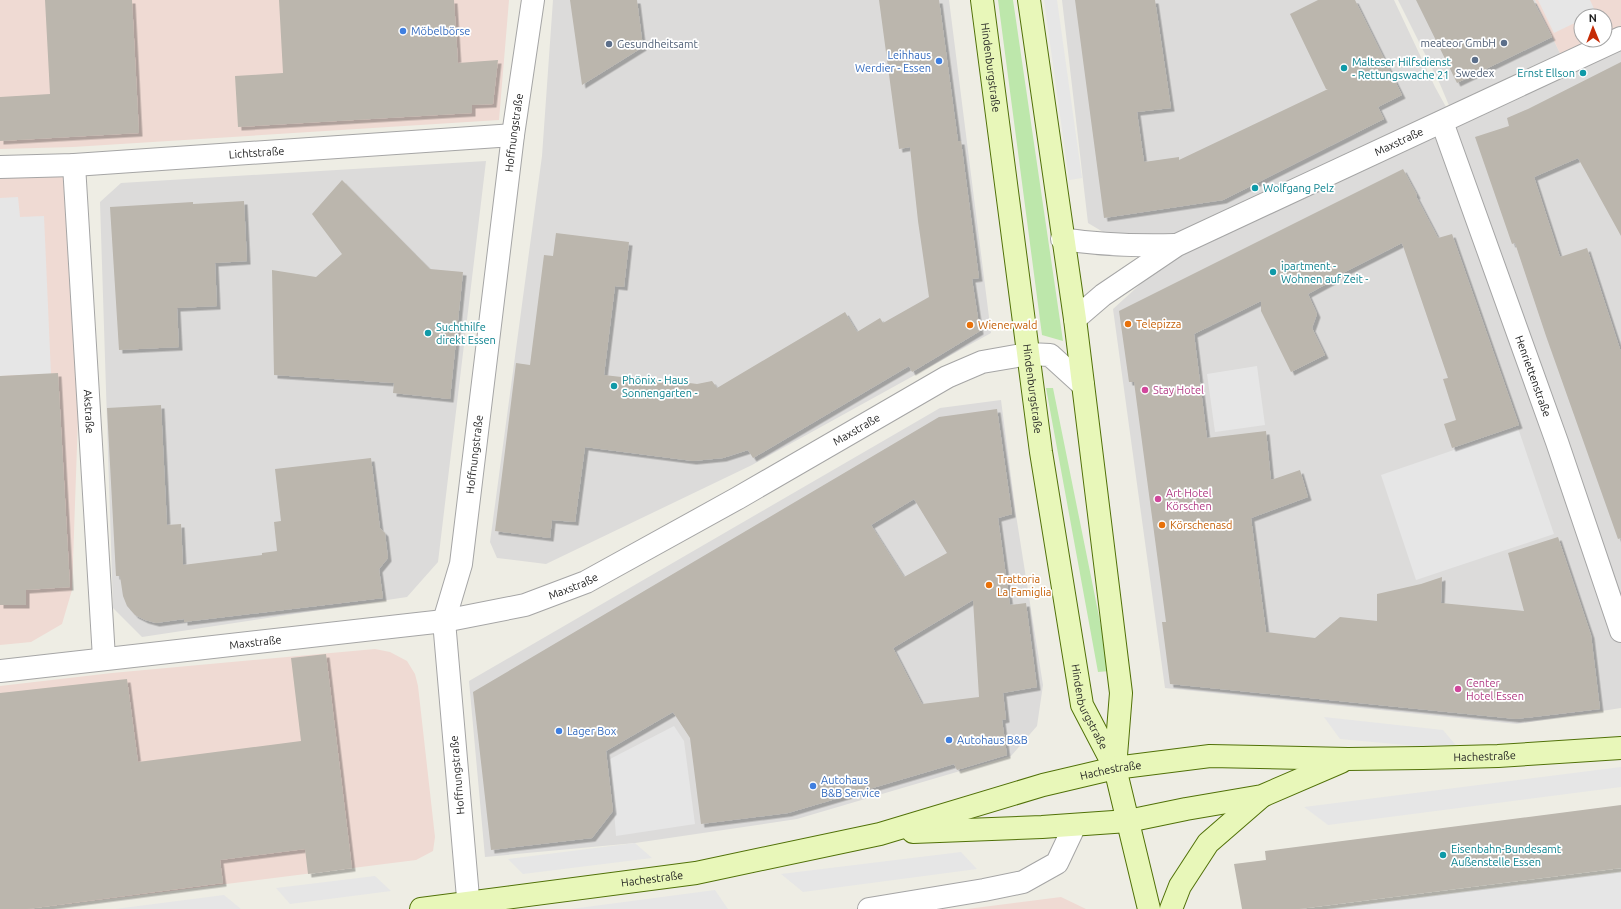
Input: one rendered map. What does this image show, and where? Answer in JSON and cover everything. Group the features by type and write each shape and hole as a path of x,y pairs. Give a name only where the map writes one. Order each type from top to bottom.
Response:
{"street":[{"name":"Hoffnungstraße","path":"468,906 444,621 460,564 513,135 533,0"},
{"name":"Hindenburgstraße","path":"982,0 1044,476 1082,705 1115,768 1149,909"},
{"name":"Hindenburgstraße","path":"1029,0 1083,385 1121,693 1115,768"},
{"name":"Maxstraße","path":"1074,319 1103,295 1177,245 1621,38"},
{"name":"Henriettenstraße","path":"1442,122 1557,442 1621,631"},
{"name":"Lichtstraße","path":"0,167 74,164 513,135"},
{"name":"Akstraße","path":"74,164 104,658"},
{"name":"Maxstraße","path":"1062,239 1095,244 1136,246 1177,245"},
{"name":"Maxstraße","path":"0,671 104,658 444,621 525,605 586,582 738,498 947,377 982,362 1028,354 1050,355 1083,385"},
{"name":"Hachestraße","path":"421,909 468,906 696,873 880,834 1043,785 1115,768 1210,756 1348,759 1498,756 1621,748"},
{"name":"Hachestraße","path":"880,834 1042,827 1128,821 1262,796 1348,759"},
{"path":"1171,909 1180,886 1208,843 1262,796"},
{"path":"869,909 1023,882 1057,862 1075,824"}],"shaded area":[{"path":"0,0 509,0 499,120 73,147 0,149"},
{"path":"553,0 949,0 991,333 752,465 546,564 497,558 490,542 542,156"},
{"path":"1044,0 1057,0 1082,178 1069,180"},
{"path":"1062,0 1394,0 1435,87 1451,116 1176,240 1115,239 1088,223"},
{"path":"1398,0 1535,0 1565,64 1598,48 1613,48 1613,41 1621,37 1621,708 1517,724 1165,688 1113,309 1180,248 1453,115 1440,84"},
{"path":"1535,0 1621,0 1621,37 1613,41 1613,8 1573,8 1573,48 1598,48 1565,64"},
{"path":"1538,0 1590,0 1594,8 1573,8 1573,24 1554,33"},
{"path":"486,161 438,562 407,597 142,637 113,608 100,202 121,183"},
{"path":"66,170 80,360 72,590 62,624 31,642 0,645 0,171"},
{"path":"18,197 20,217 44,216 51,374 0,376 0,198"},
{"path":"1257,366 1265,425 1215,432 1207,374"},
{"path":"1001,400 1016,515 1043,685 1037,726 1011,756 797,819 635,843 485,857 469,681 940,408"},
{"path":"1518,428 1554,534 1416,580 1381,475"},
{"path":"375,649 390,652 407,661 415,674 418,686 435,837 433,851 416,860 28,909 0,909 0,686 112,673"},
{"path":"1324,717 1443,730 1460,750 1340,739"},
{"path":"674,726 684,741 695,824 616,836 610,759"},
{"path":"1621,767 1621,787 1328,825 1304,807"},
{"path":"635,843 652,858 523,874 508,859"},
{"path":"961,852 977,869 803,892 781,874"},
{"path":"1621,872 1621,909 1329,909"},
{"path":"375,876 391,891 290,904 276,888"},
{"path":"715,890 728,909 571,909"},
{"path":"224,895 241,909 115,909"},
{"path":"1061,897 1086,909 967,909"}],"green space":[{"path":"998,0 1013,0 1063,341 1042,335"},
{"path":"1046,388 1053,388 1110,671 1098,672"}],"building":[{"path":"45,0 132,0 139,133 0,141 0,97 50,94"},
{"path":"279,0 454,0 458,63 498,60 493,104 472,105 472,113 238,127 235,76 283,73"},
{"name":"Gesundheitsamt","path":"570,0 637,0 643,47 582,85"},
{"name":"Phönix - Haus Sonnengarten -","path":"879,0 939,0 958,141 961,141 979,278 972,279 980,331 912,372 909,366 753,458 748,450 723,458 693,461 585,447 575,522 552,520 550,538 495,531 516,363 530,365 544,255 553,256 556,233 629,242 624,287 615,286 604,375 674,383 675,381 697,384 712,381 717,388 845,312 857,332 880,318 883,323 929,297 918,221 910,147 899,149"},
{"path":"1075,0 1155,0 1171,108 1137,112 1144,162 1179,157 1179,160 1328,89 1326,89 1290,14 1318,0 1355,0 1402,95 1378,107 1384,119 1223,200 1104,218"},
{"name":"Swedex","path":"1416,0 1533,0 1552,37 1457,83"},
{"path":"1621,62 1621,236 1578,158 1534,177 1560,257 1587,248 1621,352 1621,538 1618,539 1546,336 1515,243 1512,244 1475,137 1509,126 1507,118"},
{"path":"1403,169 1438,238 1452,234 1519,425 1452,448 1444,424 1456,420 1443,379 1448,378 1402,243 1331,279 1332,281 1308,294 1317,314 1312,328 1325,355 1291,372 1261,311 1261,301 1194,334 1207,438 1266,431 1271,480 1300,470 1308,497 1251,518 1266,632 1315,638 1340,617 1377,621 1377,594 1421,584 1442,577 1441,603 1524,611 1508,553 1558,537 1591,635 1600,709 1516,719 1170,684 1162,622 1166,622 1134,382 1129,382 1119,311"},
{"path":"342,180 430,269 463,272 450,399 393,393 394,383 274,375 272,270 316,277 342,254 312,214"},
{"path":"244,201 247,261 215,263 217,306 177,308 179,347 119,350 110,207 193,202 193,204"},
{"path":"58,373 70,587 26,590 26,605 0,605 0,376"},
{"path":"161,405 167,525 181,524 183,565 262,555 262,553 277,551 274,522 281,521 275,469 371,458 380,528 385,533 388,558 379,569 383,598 184,622 184,619 156,623 135,615 127,606 123,596 120,576 116,576 107,408"},
{"path":"997,409 1012,514 998,518 1010,605 1026,603 1037,687 1003,693 1006,719 1002,720 1007,755 957,770 954,764 788,813 701,824 690,738 673,712 606,751 613,811 592,838 491,850 473,692 939,417","holes":["914,499 947,553 904,577 871,525","973,600 979,697 922,704 893,648"]},
{"path":"326,654 352,868 308,874 305,849 220,860 223,883 27,909 0,909 0,693 127,679 138,762 301,741 291,658"},
{"name":"Eisenbahn-Bundesamt Außenstelle Essen","path":"1621,805 1621,868 1299,909 1242,909 1234,864 1266,860 1265,851"}],"place":[{"name":"Möbelbörse","path":"403,31"},
{"name":"meateor GmbH","path":"1504,43"},
{"name":"Gesundheitsamt","path":"609,44"},
{"name":"Swedex","path":"1475,60"},
{"name":"Leihhaus Werdier - Essen","path":"939,61"},
{"name":"Malteser Hilfsdienst - Rettungswache 21","path":"1344,68"},
{"name":"Ernst Ellson","path":"1583,73"},
{"name":"Wolfgang Pelz","path":"1255,188"},
{"name":"ipartment - Wohnen auf Zeit -","path":"1273,272"},
{"name":"Telepizza","path":"1128,324"},
{"name":"Wienerwald","path":"970,325"},
{"name":"Suchthilfe direkt Essen","path":"428,333"},
{"name":"Phönix - Haus Sonnengarten -","path":"614,386"},
{"name":"Stay Hotel","path":"1145,390"},
{"name":"Art Hotel Körschen","path":"1158,499"},
{"name":"Körschenasd","path":"1162,525"},
{"name":"Trattoria La Famiglia","path":"989,585"},
{"name":"Center Hotel Essen","path":"1458,689"},
{"name":"Lager Box","path":"559,731"},
{"name":"Autohaus B&B","path":"949,740"},
{"name":"Autohaus B&B Service","path":"813,786"},
{"name":"Eisenbahn-Bundesamt Außenstelle Essen","path":"1443,855"}]}
